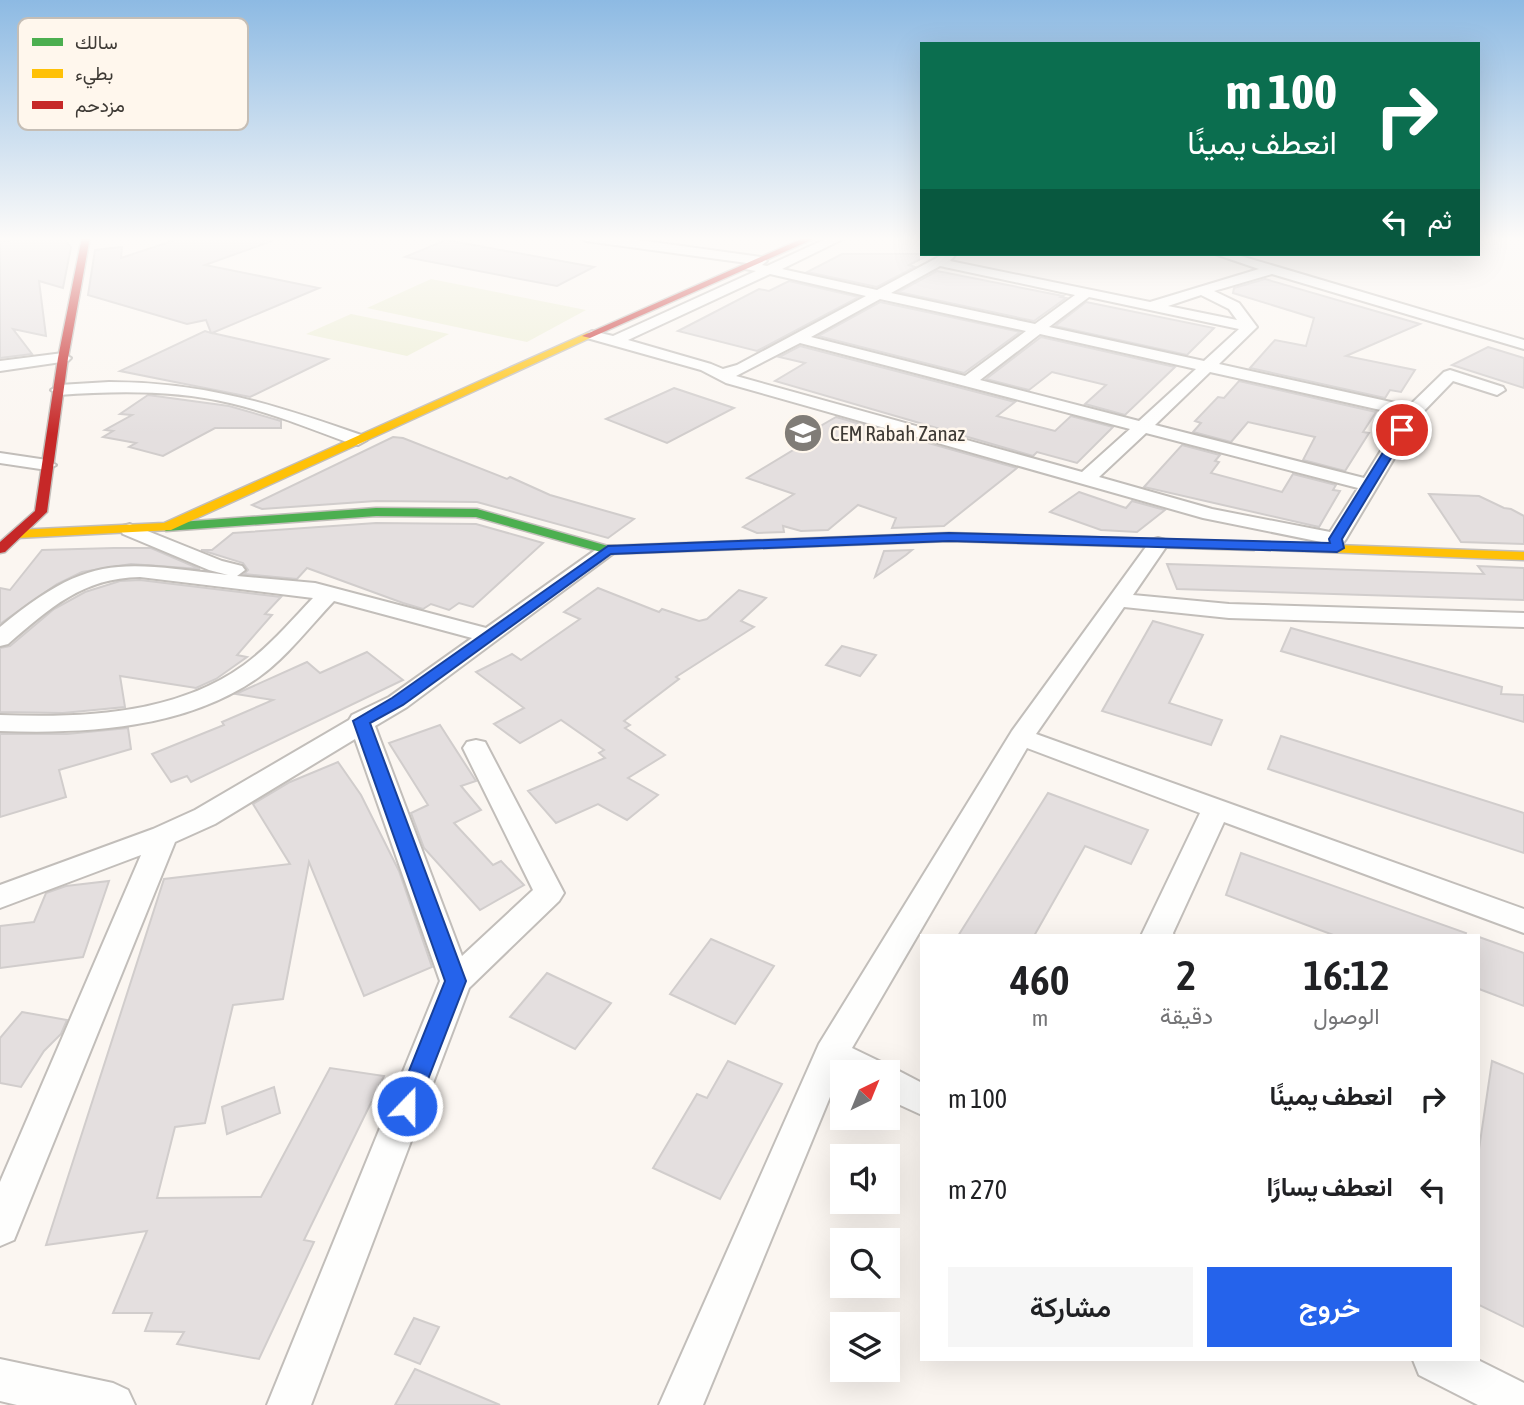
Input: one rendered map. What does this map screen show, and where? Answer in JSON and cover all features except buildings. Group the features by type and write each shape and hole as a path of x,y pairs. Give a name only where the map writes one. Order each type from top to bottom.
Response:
{"street":[{"path":"0,549 41,512 74,303"},
{"path":"166,527 358,439 671,303"},
{"path":"614,341 689,303"},
{"path":"722,375 743,368 865,303"},
{"path":"913,303 1413,412"},
{"path":"968,381 1074,303"},
{"path":"1134,303 1250,327"},
{"path":"1151,306 1163,303"},
{"path":"1227,303 1234,306 1250,327"},
{"path":"1384,303 1524,345"},
{"path":"1086,479 1250,327"},
{"path":"592,335 706,367 722,375 1210,514 1336,543"},
{"path":"799,338 1370,485"},
{"path":"0,366 64,358"},
{"path":"1336,543 1413,412 1450,375 1497,390"},
{"path":"59,390 100,386 167,388 213,395 255,404 358,439"},
{"path":"0,458 47,465"},
{"path":"16,534 131,530 376,512 477,513 608,550 949,537 1158,544 1336,543 1524,556"},
{"path":"131,530 216,565 487,635"},
{"path":"681,1405 831,1054 1021,737 1158,544"},
{"path":"0,897 163,836 205,817 361,721 398,702 608,550"},
{"path":"0,639 62,588 87,577 115,571 140,571 330,593"},
{"path":"0,723 42,726 88,724 159,710 218,691 261,663 330,593"},
{"path":"1118,600 1229,611 1524,620"},
{"path":"361,721 456,981"},
{"path":"1021,737 1524,921"},
{"path":"289,1405 456,981 549,893 477,748"},
{"path":"1156,934 1216,808"},
{"path":"0,1227 163,836"},
{"path":"831,1054 843,1060"},
{"path":"900,1089 920,1099"},
{"path":"1436,1361 1523,1405"},
{"path":"0,1380 113,1405"}],"green space":[{"path":"379,303 549,303 586,310 527,342 367,308"},
{"path":"351,314 449,334 407,356 306,334"}],"traffic: fast":[{"path":"166,527 376,512 477,513 608,550 741,545"}],"traffic: slow":[{"path":"17,534 166,527 587,336"},
{"path":"1254,546 1524,556"}],"traffic: jam":[{"path":"0,549 41,512 74,303"},
{"path":"587,336 664,303"},
{"path":"741,545 949,537 1254,546"}],"place":[{"name":"CEM Rabah Zanaz","path":"803,433"}],"route":[{"path":"407,1106 456,981 361,721 398,702 608,550 949,537 1337,548 1336,539 1402,430"}]}
